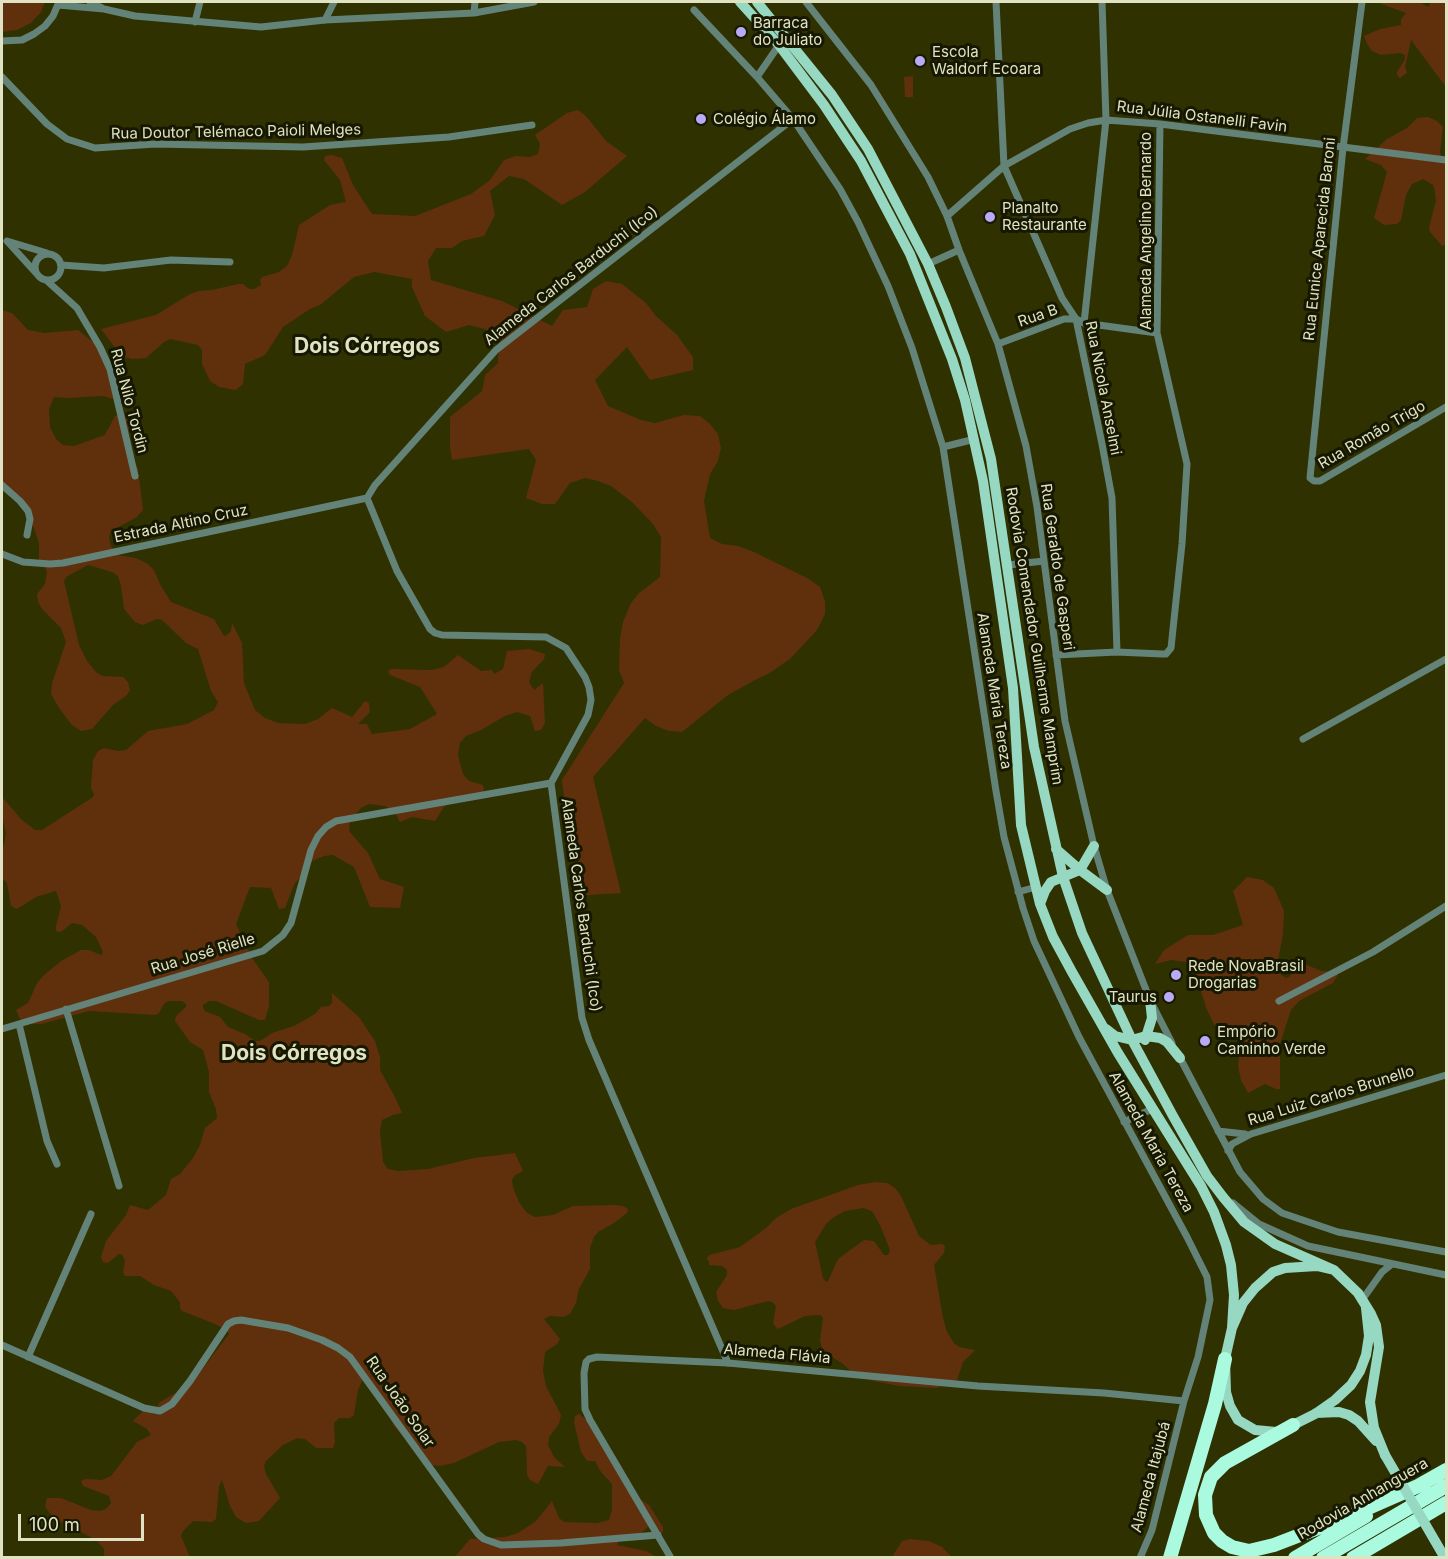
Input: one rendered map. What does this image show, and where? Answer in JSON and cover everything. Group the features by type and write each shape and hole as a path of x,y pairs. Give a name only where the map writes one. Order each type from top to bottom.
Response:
{"highway":[{"path":"1170,1557 1215,1404 1225,1359"},
{"path":"1293,1425 1225,1463 1211,1477 1205,1495 1206,1515 1214,1533 1232,1547 1249,1551 1274,1545 1352,1515 1425,1483"},
{"name":"Rodovia Anhanguera","path":"1295,1557 1446,1470"},
{"name":"Rodovia Anhanguera","path":"1323,1557 1446,1486"},
{"path":"1353,1557 1446,1503"}],"main road":[{"name":"Rodovia Comendador Guilherme Mamprim","path":"740,2 778,45 824,105 861,160 910,254 952,359 975,439 983,481 1013,688 1021,825 1040,904 1053,937 1071,972 1152,1110 1201,1186 1214,1212 1226,1245 1234,1294 1232,1328"},
{"name":"Rodovia Comendador Guilherme Mamprim","path":"758,2 832,95 868,149 928,264 961,348 991,459 1034,747 1063,877 1082,933 1132,1040 1207,1176 1244,1222 1275,1244 1334,1270"},
{"path":"1040,904 1047,886 1080,870 1094,846"},
{"path":"1056,849 1107,890"},
{"path":"1141,1055 1152,1018 1150,999"},
{"path":"1104,1027 1115,1036 1132,1040 1153,1036 1167,1042 1180,1058"},
{"path":"1364,1304 1369,1336 1360,1371 1351,1385 1335,1400 1315,1413 1276,1432 1255,1430 1238,1420 1230,1406 1226,1392 1225,1359 1232,1328 1243,1303 1255,1288 1273,1272 1285,1268 1317,1266 1334,1270 1354,1288 1374,1319 1379,1338 1370,1402 1372,1418 1383,1450"},
{"path":"1315,1413 1339,1412 1358,1421 1383,1450 1444,1555"}],"street":[{"path":"90,2 104,9"},
{"path":"195,22 200,2"},
{"path":"325,20 334,2"},
{"path":"474,13 475,2"},
{"path":"2,47 5,41 22,40 34,34 49,21 59,3 135,16 261,27 325,20 474,13 534,2"},
{"name":"Rua Geraldo de Gasperi","path":"806,2 828,27 870,85 928,177 947,216 999,344 1026,446 1065,721 1094,846 1107,890 1150,999 1180,1058 1240,1172 1252,1189 1282,1213 1338,1232 1446,1252"},
{"name":"Rua Nicola Anselmi","path":"996,2 1004,166 1062,298 1080,321 1112,498 1117,652"},
{"path":"1080,321 1106,120 1102,2"},
{"name":"Rua Eunice Aparecida Baroni","path":"1311,479 1309,474 1343,148 1362,2"},
{"name":"Alameda Maria Tereza","path":"694,10 794,120 844,197 888,286 912,348 943,447 996,791 1004,837 1018,892 1034,941 1056,991 1207,1277 1210,1300 1198,1357 1184,1401"},
{"path":"757,77 778,45"},
{"name":"Rua Doutor Telémaco Paioli Melges","path":"2,77 47,124 67,139 95,148 155,144 303,147 449,137 532,125"},
{"name":"Alameda Carlos Barduchi (Ico)","path":"728,1364 589,1040 582,1018 551,783 590,708 589,687 566,648 546,636 442,635 430,629 397,571 367,498 375,484 496,350 794,120"},
{"name":"Rua Júlia Ostanelli Favin","path":"947,216 1004,166 1070,129 1106,120 1160,124 1446,160"},
{"name":"Alameda Angelino Bernardo","path":"1056,656 1117,652 1166,654 1171,648 1182,544 1187,464 1157,333 1160,124"},
{"path":"4,239 56,256 61,265 58,276 55,279 46,280 36,273 4,239"},
{"path":"928,264 959,250"},
{"path":"36,273 36,260 47,253"},
{"path":"61,265 104,268 171,260 230,262"},
{"name":"Rua Nilo Tordin","path":"46,280 76,308 100,347 110,369 135,476"},
{"name":"Rua B","path":"999,344 1064,320 1157,333"},
{"name":"Rua Romão Trigo","path":"1311,479 1320,481 1446,407"},
{"path":"943,447 975,439"},
{"path":"2,485 28,511 30,519 27,535"},
{"name":"Estrada Altino Cruz","path":"2,554 23,562 63,563 367,498"},
{"path":"1008,565 1044,561"},
{"path":"1303,739 1446,659"},
{"name":"Rua José Rielle","path":"2,1029 263,951 284,935 291,923 311,849 326,827 336,821 551,783"},
{"path":"1018,892 1036,887"},
{"path":"1279,1001 1373,952 1446,906"},
{"path":"66,1010 119,1186"},
{"path":"19,1024 47,1141 57,1164"},
{"name":"Rua Luiz Carlos Brunello","path":"1228,1151 1232,1144 1251,1134 1446,1075"},
{"path":"1124,1122 1152,1110"},
{"path":"1218,1131 1251,1134"},
{"path":"1223,1197 1234,1203 1259,1224 1308,1246 1446,1275"},
{"path":"28,1357 91,1214"},
{"path":"1364,1304 1382,1272 1392,1264"},
{"name":"Rua João Solar","path":"2,1346 144,1408 160,1411 172,1404 190,1381 228,1324 241,1320 288,1328 322,1340 350,1357 484,1539 501,1545 561,1543 658,1534"},
{"name":"Alameda Flávia","path":"671,1557 590,1420 584,1398 586,1362 589,1359 597,1357 728,1364 1184,1401"},
{"name":"Alameda Itajubá","path":"1140,1557 1152,1530 1184,1401"}],"shaded area":[{"path":"2,2 45,2 41,12 31,23 17,30 2,32"},
{"path":"1376,2 1420,2 1428,7 1431,2 1446,2 1446,87 1411,40 1405,67 1407,73 1400,78 1397,72 1405,55 1400,53 1381,55 1372,51 1364,36 1380,29 1401,25 1401,19 1406,13"},
{"path":"913,76 913,97 905,97 904,77"},
{"path":"578,110 586,116 606,141 627,156 585,192 562,205 524,179 509,176 490,191 495,215 484,236 462,241 452,248 436,248 428,261 431,280 502,301 552,326 563,310 587,307 593,289 606,281 622,284 646,303 656,316 677,335 693,357 693,370 650,380 627,347 595,380 608,406 641,420 655,423 684,415 700,416 710,424 718,434 721,448 718,461 710,474 704,501 710,538 722,544 738,546 754,552 809,579 820,587 825,601 825,614 817,630 790,659 768,674 728,695 682,732 669,731 645,718 593,777 621,893 575,896 562,780 624,683 619,670 623,622 631,603 639,593 660,577 661,537 653,524 632,502 611,486 598,481 585,478 570,483 555,504 542,504 526,498 536,460 529,449 452,460 450,417 482,391 485,375 498,363 499,333 469,325 446,332 425,316 412,287 412,279 374,272 354,277 320,305 283,327 265,355 245,364 243,384 236,390 219,387 210,381 202,364 202,350 198,345 170,339 146,358 132,359 125,357 116,349 101,329 156,315 199,291 238,284 254,289 261,285 262,277 279,272 287,266 299,225 330,205 346,202 340,180 324,160 325,156 332,155 342,158 353,185 372,214 415,216 471,194 490,180 504,160 516,156 530,157 538,154 540,144 535,135 567,113"},
{"path":"1428,117 1443,127 1440,151 1441,158 1446,164 1446,245 1442,246 1430,232 1429,227 1436,201 1433,185 1423,179 1412,184 1406,195 1401,220 1397,224 1384,225 1374,218 1387,172 1381,165 1365,159 1387,139 1407,128 1417,118"},
{"path":"2,310 12,313 28,330 44,333 78,330 98,346 117,397 113,399 103,396 54,397 49,409 50,427 56,439 63,445 74,446 105,435 115,416 121,413 126,415 129,428 127,448 138,469 143,510 137,517 111,531 109,538 111,546 118,555 136,558 148,564 154,570 171,602 214,619 224,636 231,631 232,623 242,643 244,683 255,710 265,718 278,723 305,724 318,719 332,708 352,717 365,701 369,703 370,712 358,724 367,724 372,734 410,729 437,714 420,687 390,675 388,671 391,669 431,670 444,667 458,655 481,671 492,670 494,674 503,669 507,651 529,649 545,654 544,659 532,672 529,682 534,690 543,683 545,723 541,730 535,731 530,716 517,712 466,736 460,743 458,755 463,774 469,781 483,785 484,790 481,796 449,804 444,807 435,821 412,817 400,822 394,811 385,806 369,804 361,808 350,821 349,831 368,853 380,879 404,887 400,908 370,907 354,867 333,855 312,861 294,885 285,908 279,909 271,888 250,887 236,924 252,958 269,982 269,1006 265,1020 259,1020 216,1001 209,1001 203,1005 205,1011 220,1017 228,1027 255,1041 260,1041 272,1033 294,1026 315,1014 321,1007 329,1006 332,1003 332,993 359,1017 375,1041 380,1057 380,1070 402,1113 382,1120 380,1131 383,1162 388,1169 399,1171 428,1169 474,1158 515,1153 523,1171 515,1175 512,1180 513,1187 526,1212 535,1217 553,1215 573,1206 615,1205 628,1209 627,1213 594,1237 590,1248 590,1269 579,1289 576,1303 570,1314 563,1317 550,1316 544,1319 560,1339 557,1344 545,1352 543,1371 546,1386 561,1415 559,1424 549,1437 548,1445 554,1457 565,1467 548,1466 538,1484 530,1480 527,1475 526,1446 516,1440 499,1442 454,1463 432,1465 393,1425 384,1404 363,1379 358,1390 354,1415 350,1418 339,1418 334,1423 333,1448 316,1448 305,1439 297,1438 283,1445 266,1461 264,1466 266,1474 280,1498 259,1521 246,1523 236,1517 222,1480 219,1486 216,1519 212,1522 193,1521 183,1531 181,1536 190,1557 104,1557 104,1549 96,1540 54,1518 45,1507 47,1498 61,1498 91,1510 106,1509 111,1503 109,1496 83,1486 81,1481 102,1480 111,1476 137,1442 151,1435 147,1429 133,1421 143,1411 162,1412 157,1406 160,1402 191,1384 229,1334 227,1330 215,1324 182,1311 180,1302 171,1291 154,1285 140,1276 125,1276 123,1272 125,1260 122,1255 119,1254 108,1263 103,1262 101,1257 106,1241 126,1215 130,1205 148,1210 166,1195 171,1179 180,1174 193,1158 205,1128 217,1118 209,1092 209,1072 203,1050 190,1042 175,1021 176,1016 186,1007 182,1001 168,1001 155,1015 89,1011 41,1024 29,1024 20,1019 16,1010 28,1003 37,983 61,961 81,950 89,950 101,955 103,952 96,937 82,925 72,923 61,932 56,931 61,906 56,891 36,897 17,909 11,906 7,883 2,878 2,849 6,833 2,816 2,797 22,820 35,830 42,830 93,797 91,788 93,760 98,751 104,748 126,750 148,731 187,724 214,710 218,702 211,691 198,649 186,643 162,620 157,619 143,625 135,622 124,609 118,576 88,565 66,577 64,581 79,645 87,661 97,673 103,676 123,677 128,682 130,690 92,729 81,731 72,725 51,694 52,683 66,642 61,628 38,602 37,594 45,584 47,571 39,559 39,543 34,528 24,509 2,485"},
{"path":"1247,877 1263,880 1274,888 1284,911 1283,934 1278,960 1281,975 1289,977 1296,968 1305,964 1321,971 1335,972 1338,975 1333,983 1299,1001 1291,1010 1280,1044 1280,1089 1265,1084 1248,1093 1241,1080 1238,1066 1242,1036 1220,1036 1207,1010 1196,976 1185,962 1171,960 1155,964 1164,950 1188,935 1213,935 1243,925 1233,891"},
{"path":"876,1182 887,1183 895,1188 919,1236 931,1245 945,1246 944,1253 934,1265 947,1332 959,1347 975,1350 963,1362 957,1380 937,1388 899,1386 869,1380 854,1374 842,1363 823,1352 820,1340 823,1318 820,1315 805,1316 778,1329 773,1324 776,1306 772,1302 768,1301 734,1310 723,1308 718,1301 716,1292 727,1275 727,1270 722,1266 709,1265 707,1259 709,1255 740,1247 791,1209 858,1185","holes":["863,1208 872,1211 890,1250 888,1255 884,1255 874,1241 864,1240 838,1259 826,1282 823,1278 815,1242 826,1224 845,1211"]},
{"path":"579,1414 589,1422 622,1467 628,1491 649,1505 663,1527 663,1532 660,1533 648,1527 637,1537 619,1541 617,1545 646,1551 657,1557 454,1558 470,1539 505,1537 518,1533 536,1521 552,1501 559,1518 564,1522 597,1523 609,1520 612,1510 612,1484 595,1461 587,1461 581,1452 574,1422 575,1416"},
{"path":"910,1539 929,1541 942,1547 952,1557 892,1557 902,1541"}],"place":[{"name":"Barraca do Juliato","path":"741,32"},
{"name":"Escola Waldorf Ecoara","path":"920,61"},
{"name":"Colégio Álamo","path":"701,119"},
{"name":"Planalto Restaurante","path":"990,217"},
{"name":"Rede NovaBrasil Drogarias","path":"1176,975"},
{"name":"Taurus","path":"1169,997"},
{"name":"Empório Caminho Verde","path":"1205,1041"}],"district":[{"name":"Dois Córregos","path":"367,347"},
{"name":"Dois Córregos","path":"294,1054"}]}
